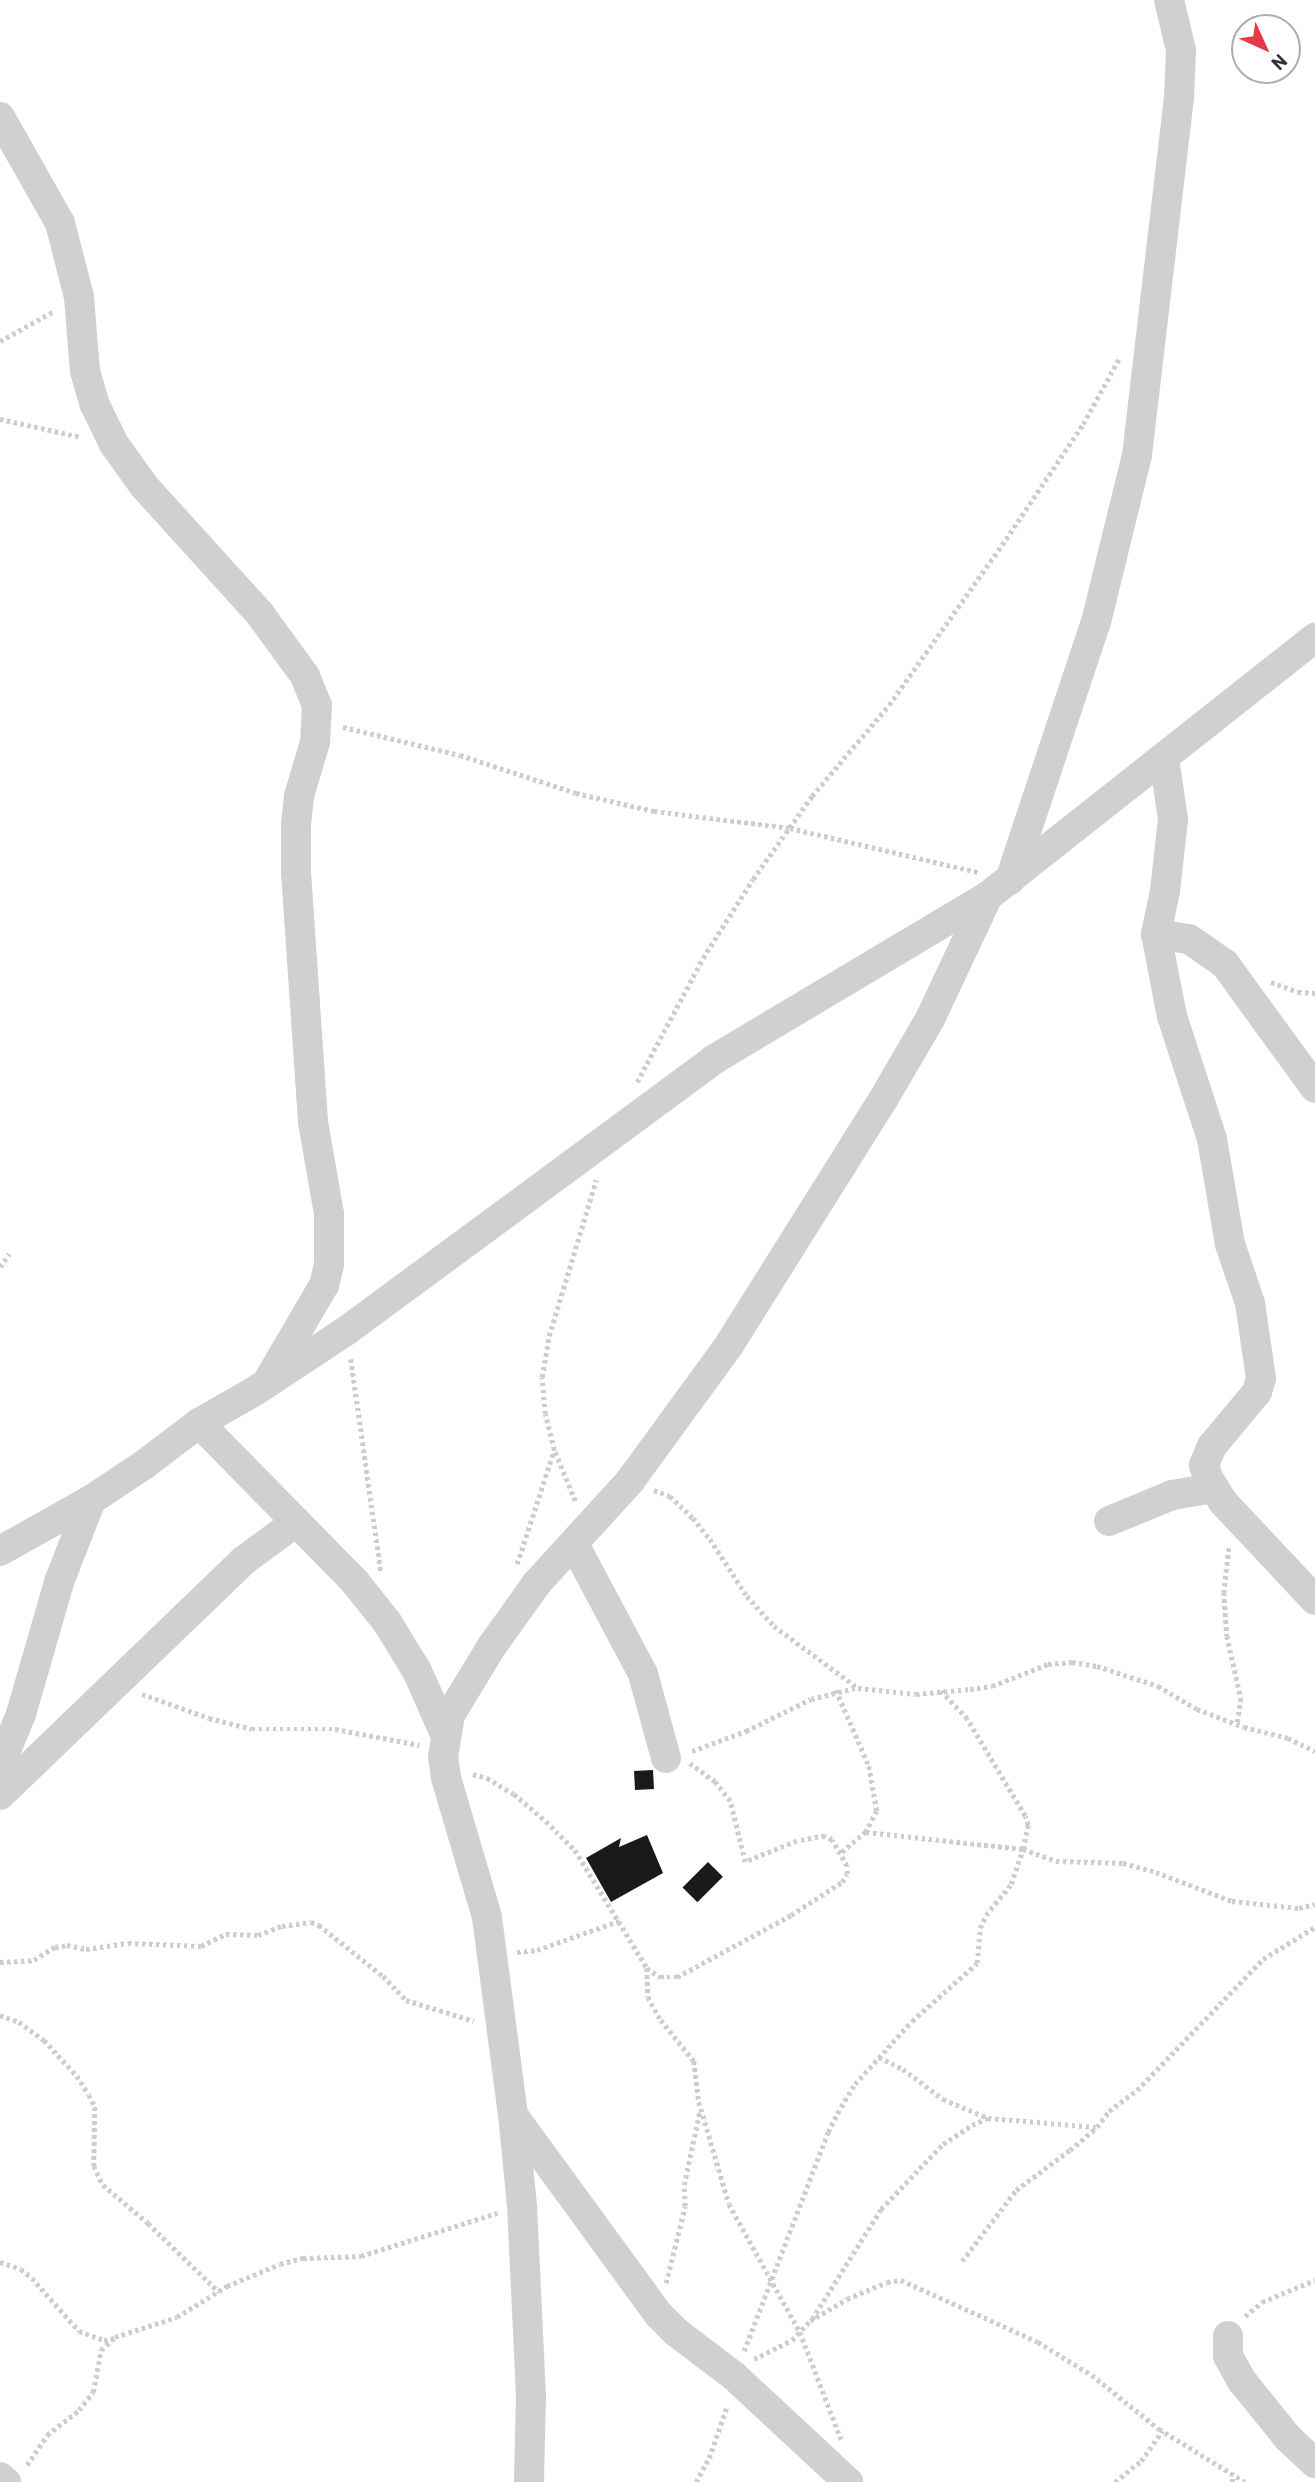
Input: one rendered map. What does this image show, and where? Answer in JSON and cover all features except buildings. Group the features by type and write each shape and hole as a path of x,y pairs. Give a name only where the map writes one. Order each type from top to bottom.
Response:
{"street":[{"path":"445,1752 457,1699 505,1627 537,1583 630,1481 729,1345 884,1098 930,1019 999,888 1096,622 1137,455 1179,98 1181,50 1169,0"},
{"path":"0,117 60,223 79,297 85,371 94,403 121,453 144,486 233,582 287,650 308,683 317,705 315,742 299,796 296,872 313,1122 329,1214 329,1264 324,1285 266,1383"},
{"path":"0,1552 92,1500 199,1423 346,1331 713,1060 999,888 1315,638"},
{"path":"1164,758 1172,819 1165,891 1156,933 1172,1016 1212,1139 1230,1244 1250,1303 1261,1378 1257,1392 1208,1453 1204,1465 1218,1495 1315,1600"},
{"path":"1156,933 1189,939 1224,964 1315,1088"},
{"path":"199,1423 355,1582 387,1622 417,1671 445,1752 487,1917 513,2115 522,2206 531,2396 529,2482"},
{"path":"1109,1521 1172,1495 1218,1495"},
{"path":"0,1765 21,1714 59,1582 92,1500"},
{"path":"0,1795 234,1568 296,1522"},
{"path":"576,1543 643,1674 673,1758"},
{"path":"513,2115 658,2314 676,2332 736,2374 848,2482"},
{"path":"1228,2336 1228,2356 1242,2381 1288,2438 1315,2463"}],"path":[{"path":"0,341 79,297"},
{"path":"635,1086 703,958 753,879 790,828 889,705 1002,545 1083,424 1125,347"},
{"path":"0,419 92,439 121,453"},
{"path":"318,721 460,755 576,793 640,808 790,828 999,888"},
{"path":"576,1543 574,1497 554,1450 545,1414 542,1377 549,1336 612,1135"},
{"path":"0,1267 9,1254"},
{"path":"346,1331 365,1443 387,1622"},
{"path":"516,1566 554,1450"},
{"path":"630,1481 670,1496 710,1538 747,1596 774,1626 832,1671 863,1689"},
{"path":"1218,1495 1231,1540 1224,1592 1227,1636 1241,1698 1237,1725"},
{"path":"673,1758 836,1690 849,1687 916,1693 992,1686 1048,1664 1072,1662 1097,1666 1158,1686 1196,1709 1237,1725 1287,1738 1315,1751"},
{"path":"115,1684 209,1718 252,1729 335,1729 411,1741 445,1752 514,1794 575,1850 647,1968 660,1977 677,1977 791,1915 842,1882 847,1874 847,1866 832,1840 825,1836 797,1841 745,1862 730,1801 706,1773 673,1758"},
{"path":"836,1690 869,1766 877,1811 866,1832 840,1854"},
{"path":"696,2482 709,2458 748,2333 828,2132 855,2084 931,2001 977,1963 980,1928 986,1915 1011,1884 1023,1849 1028,1825 1026,1816 967,1719 941,1691"},
{"path":"866,1832 1023,1849 1056,1861 1123,1863 1156,1872 1232,1901 1299,1908 1315,1904"},
{"path":"491,1954 537,1950 619,1921"},
{"path":"0,1962 34,1960 55,1947 66,1945 86,1949 128,1943 201,1946 226,1934 258,1936 282,1926 311,1922 383,1976 406,2000 502,2030"},
{"path":"962,2260 1016,2190 1097,2127 1109,2111 1137,2090 1263,1959 1315,1927"},
{"path":"647,1968 648,1997 661,2020 694,2061 700,2119 684,2185 685,2206 658,2314"},
{"path":"0,2015 19,2022 44,2040 77,2076 89,2095 94,2107 94,2166 103,2185 148,2223 219,2292"},
{"path":"879,2057 903,2069 943,2099 988,2118 1097,2127"},
{"path":"699,2102 730,2204 800,2332 845,2450"},
{"path":"736,2374 800,2332 810,2321 881,2209 943,2144 972,2124 988,2118"},
{"path":"0,2262 21,2269 32,2278 79,2331 104,2340 177,2317 253,2273 280,2264 303,2258 360,2256 522,2206"},
{"path":"810,2321 873,2287 901,2280 912,2283 1038,2342 1092,2375 1162,2431 1245,2482"},
{"path":"1228,2336 1262,2302 1315,2280"},
{"path":"10,2477 47,2435 79,2410 93,2392 101,2350 116,2337"},
{"path":"1115,2482 1141,2461 1162,2431"},
{"path":"1232,2482 1233,2474"}]}
